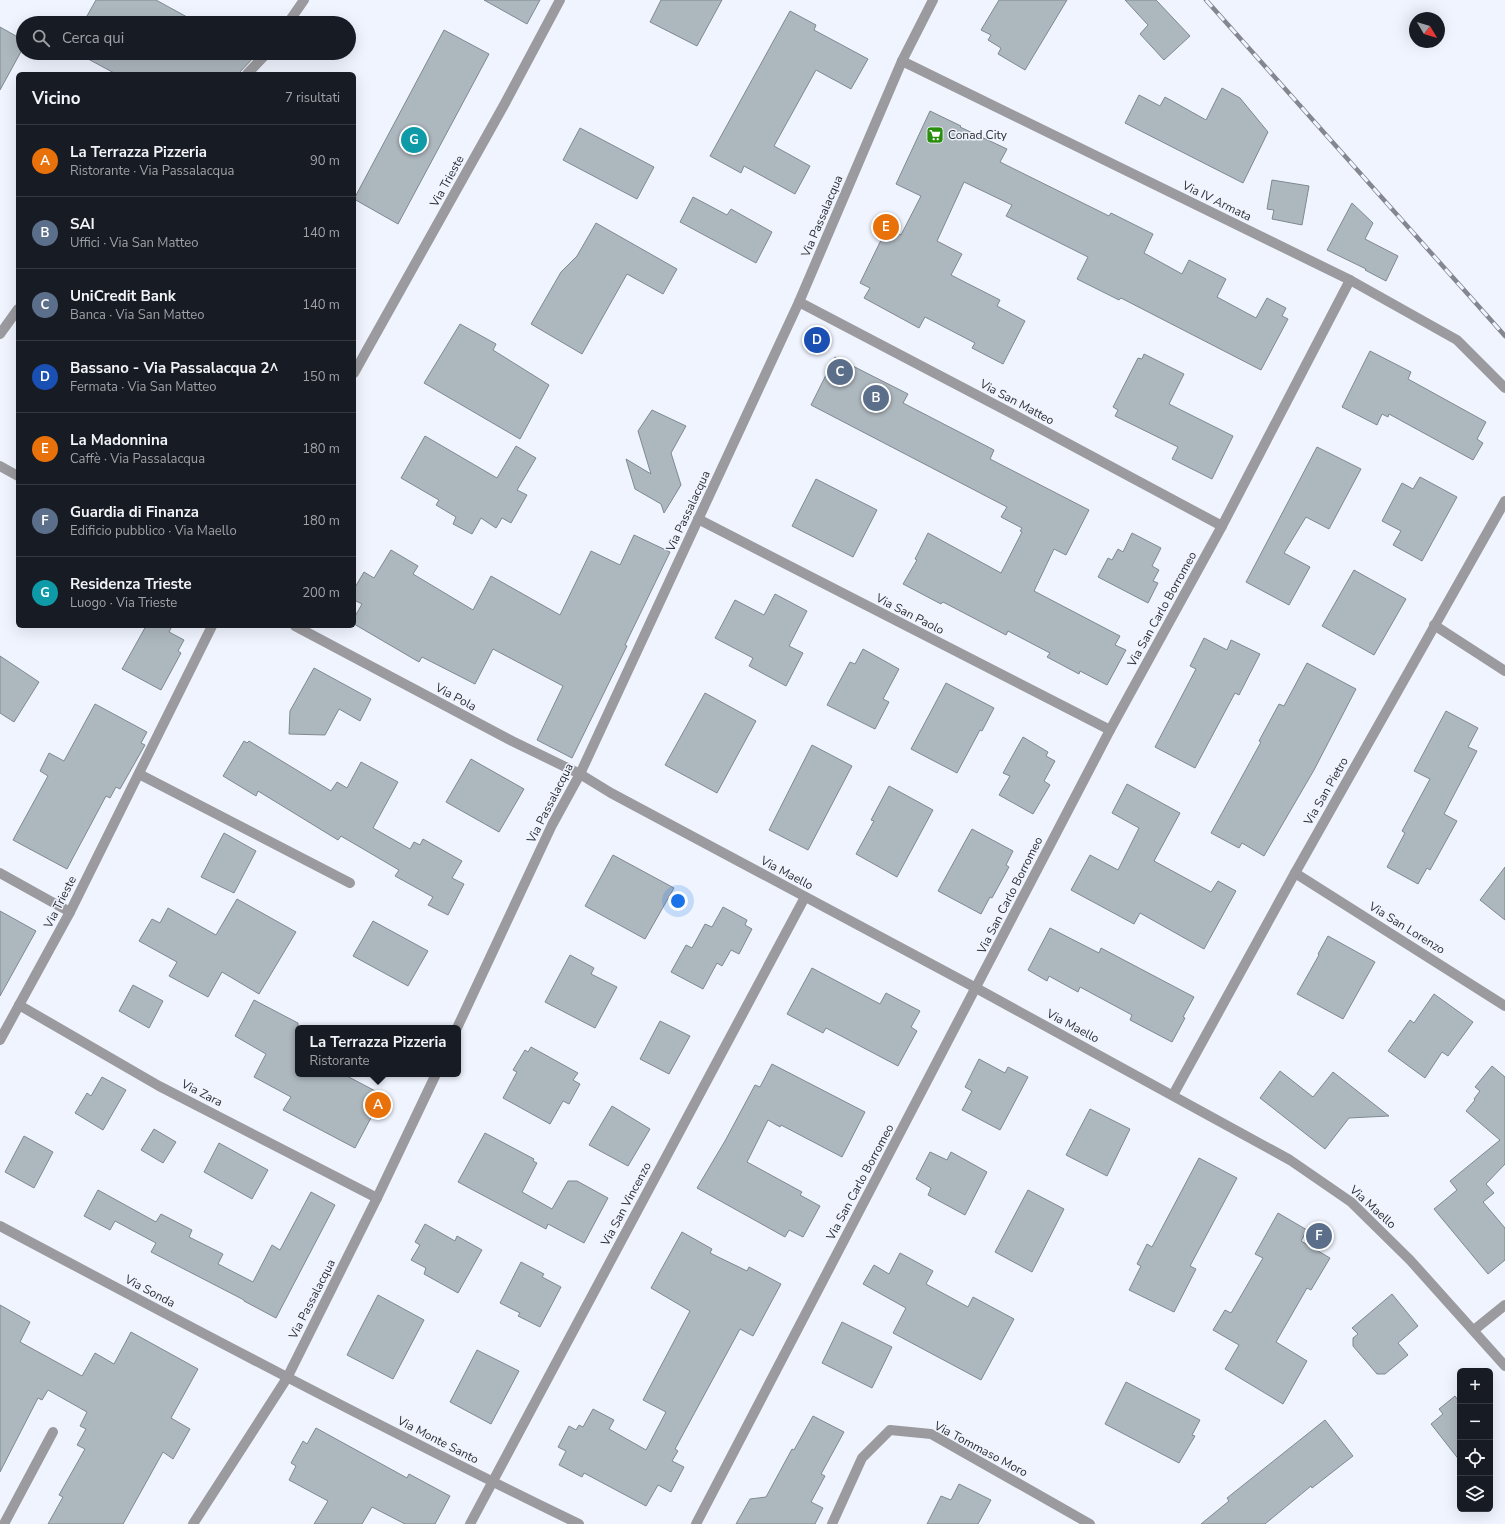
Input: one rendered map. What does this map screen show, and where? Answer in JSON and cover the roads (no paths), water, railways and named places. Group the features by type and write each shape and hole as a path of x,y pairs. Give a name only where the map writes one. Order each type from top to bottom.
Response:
{"street":[{"path":"293,16 304,0"},
{"name":"Via Trieste","path":"356,369 504,105 560,0"},
{"name":"Via Passalacqua","path":"458,1025 552,825 580,774 799,302 928,2"},
{"path":"249,72 260,60"},
{"name":"Via IV Armata","path":"902,61 1350,280 1457,340 1505,388"},
{"name":"Via San Carlo Borromeo","path":"696,1524 1110,730 1222,526 1350,280"},
{"name":"Via San Matteo","path":"799,302 1222,526"},
{"path":"0,334 16,312"},
{"path":"0,466 16,475"},
{"name":"Via San Pietro","path":"1173,1095 1295,873 1505,501"},
{"name":"Via San Paolo","path":"698,519 1110,730"},
{"path":"1434,626 1505,671"},
{"name":"Via Trieste","path":"0,1040 70,912 211,628"},
{"name":"Via Pola","path":"300,628 512,742 580,774"},
{"path":"139,774 350,883"},
{"name":"Via Maello","path":"580,774 611,793 976,988 1290,1160 1351,1202 1410,1260 1505,1366"},
{"path":"0,873 70,912"},
{"name":"Via San Lorenzo","path":"1295,873 1505,1006"},
{"name":"Via San Vincenzo","path":"470,1524 805,897"},
{"name":"Via Zara","path":"19,1005 159,1086 377,1198"},
{"name":"Via Passalacqua","path":"193,1524 287,1378 377,1198 435,1077"},
{"name":"Via Sonda","path":"0,1226 287,1378"},
{"path":"1474,1330 1505,1305"},
{"name":"Via Monte Santo","path":"287,1378 492,1482 579,1524"},
{"name":"Via Tommaso Moro","path":"832,1524 862,1458 890,1430 931,1434 1090,1524"},
{"path":"4,1524 54,1432"}],"railway":[{"path":"1206,0 1505,336"}],"place":[{"name":"Conad City","path":"935,135"},
{"name":"Residenza Trieste","path":"414,140"},
{"name":"La Madonnina","path":"886,227"},
{"name":"Bassano - Via Passalacqua 2^","path":"817,340"},
{"name":"UniCredit Bank","path":"840,372"},
{"name":"SAI","path":"876,398"},
{"name":"La Terrazza Pizzeria","path":"378,1105"},
{"name":"Guardia di Finanza","path":"1319,1236"}]}
